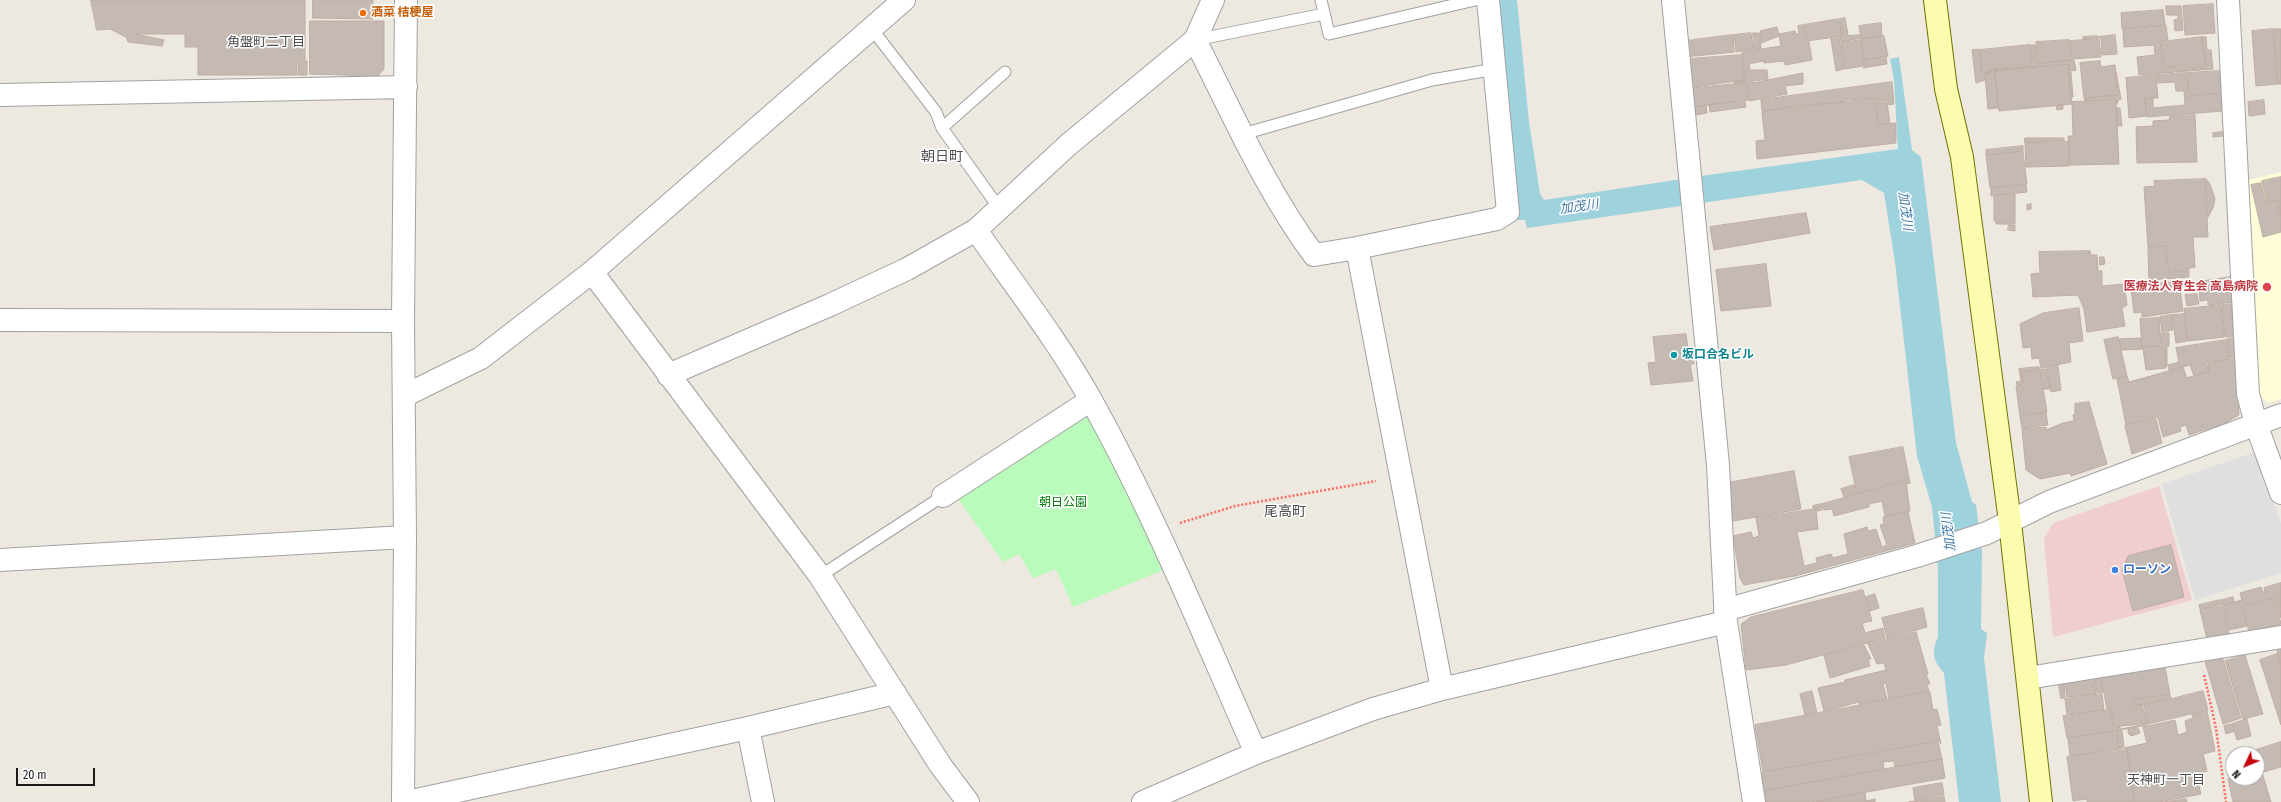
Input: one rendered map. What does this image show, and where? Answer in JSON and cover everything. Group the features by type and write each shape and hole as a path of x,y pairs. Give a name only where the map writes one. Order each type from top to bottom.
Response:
{"street":[{"path":"402,802 405,537 402,321 406,0"},
{"path":"668,375 830,305 907,269 976,230 1130,92 1196,40 1214,0"},
{"path":"1196,40 1243,134 1293,226 1314,255 1357,248 1497,219 1508,212 1488,0"},
{"path":"1673,0 1718,465 1725,616 1754,802"},
{"path":"1935,0 1946,89 1962,157 2010,522 2041,802"},
{"path":"2228,0 2248,394 2256,424 2281,494"},
{"path":"404,396 481,358 592,272 872,29 900,1"},
{"path":"0,95 406,86"},
{"path":"976,230 1091,400 1157,529 1256,753"},
{"path":"1357,248 1442,689"},
{"path":"592,272 820,576 941,766 968,802"},
{"path":"0,320 402,321"},
{"path":"943,496 1091,400"},
{"path":"1143,802 1256,753 1373,709 1442,689 1725,616 1917,556 1982,534 2010,522 2049,502 2281,415"},
{"path":"0,560 405,537"},
{"path":"2028,678 2281,637"},
{"path":"407,802 748,728 895,693"},
{"path":"748,728 763,802"}],"lane":[{"path":"1321,0 1329,34 1475,0"},
{"path":"1196,40 1324,14"},
{"path":"872,29 936,112 942,128 999,208"},
{"path":"1243,134 1432,80 1495,69"},
{"path":"942,128 1005,72"},
{"path":"820,576 943,496"}],"path":[{"path":"1157,529 1235,506 1400,476"},
{"path":"2198,650 2216,728 2226,802"}],"shaded area":[{"name":"医療法人育生会 高島病院","path":"2281,172 2281,399 2269,403 2259,395 2248,180"},
{"path":"2255,452 2281,523 2281,573 2195,600 2162,484"},
{"name":"ローソン","path":"2159,486 2192,600 2053,637 2044,539 2053,523"}],"green space":[{"name":"朝日公園","path":"1082,412 1093,414 1168,568 1073,607 1056,569 1033,578 1019,554 1003,562 956,496"}],"water":[{"name":"加茂川","path":"1494,0 1517,0 1529,122 1540,194 1544,200 1708,175 1898,149 1894,80 1890,59 1899,57 1912,150 1921,157 1956,443 1972,502 1976,505 1982,552 1981,629 1987,633 1984,658 2001,802 1959,802 1944,673 1937,664 1934,656 1934,648 1938,637 1938,569 1932,507 1917,456 1895,262 1884,193 1862,180 1527,228 1525,220 1517,220"}],"building":[{"path":"91,0 305,0 305,60 297,60 297,75 198,75 198,47 185,47 185,34 135,34 164,40 162,46 128,42 126,37 110,29 97,30"},
{"path":"313,0 373,0 373,19 313,18"},
{"path":"2213,4 2215,33 2185,35 2183,6"},
{"path":"2166,6 2181,6 2183,30 2175,31 2174,20 2178,19 2178,15 2167,15"},
{"path":"2163,10 2165,25 2122,29 2121,13"},
{"path":"1845,18 1848,35 1843,36 1840,19"},
{"path":"1839,19 1842,36 1807,41 1804,25"},
{"path":"310,21 384,21 384,69 378,76 310,74"},
{"path":"1881,23 1882,36 1861,39 1859,26"},
{"path":"1803,25 1806,42 1809,42 1812,60 1785,65 1784,61 1764,63 1763,61 1749,64 1750,70 1767,70 1768,79 1753,81 1753,83 1803,73 1803,84 1785,86 1787,94 1749,101 1747,82 1735,84 1734,81 1745,81 1742,52 1781,46 1779,36 1761,43 1760,31 1777,27 1779,34 1795,31 1796,34 1799,34 1798,26"},
{"path":"2166,26 2168,40 2160,41 2163,68 2175,67 2175,72 2139,75 2137,57 2155,55 2154,45 2124,47 2123,30"},
{"path":"2273,29 2278,84 2256,86 2252,31"},
{"path":"2274,29 2281,29 2281,84 2279,84"},
{"path":"1751,33 1753,49 1736,52 1734,35"},
{"path":"1753,33 1759,33 1761,48 1754,49"},
{"path":"1733,35 1734,52 1695,56 1693,40"},
{"path":"1859,35 1860,38 1841,42 1840,37"},
{"path":"2115,35 2117,54 2102,55 2101,38 2098,37"},
{"path":"1884,36 1888,56 1864,60 1862,40"},
{"path":"2097,36 2097,38 2083,39 2083,37"},
{"path":"2202,37 2205,67 2176,71 2176,66 2164,67 2161,42"},
{"path":"2202,37 2206,37 2207,50 2211,50 2213,69 2176,72 2206,68"},
{"path":"1839,38 1844,69 1836,71 1831,39"},
{"path":"2099,39 2101,57 2072,59 2070,41"},
{"path":"1687,40 1692,40 1694,56 1689,57"},
{"path":"1861,40 1864,66 1845,69 1841,43"},
{"path":"2069,40 2071,60 2037,63 2036,42"},
{"path":"2030,45 2032,65 1991,69 1991,72 1982,72 1980,50"},
{"path":"2031,45 2035,45 2036,64 2074,60 2076,70 2069,71 2068,64 1995,71 1995,73 1984,74 1985,80 1976,83 1972,50 1979,49 1982,73 1991,72 1991,70 2033,66"},
{"path":"1742,55 1744,80 1693,87 1689,59"},
{"path":"1886,57 1887,64 1863,68 1865,67 1864,60"},
{"path":"299,61 307,61 307,75 299,75"},
{"path":"2100,61 2101,67 2115,65 2117,95 2084,98 2080,63"},
{"path":"2068,65 2072,104 1999,111 1995,71"},
{"path":"2220,71 2222,93 2189,95 2188,73"},
{"path":"2069,72 2071,72 2073,97 2071,97"},
{"path":"2116,72 2121,99 2118,100 2118,103 2116,103 2116,100 2085,101 2084,99 2118,95"},
{"path":"2187,73 2188,96 2221,94 2223,111 2147,117 2145,99 2153,98 2153,108 2185,105 2184,91 2176,91 2175,82 2158,83 2157,75"},
{"path":"1995,74 1998,108 1988,109 1985,75"},
{"path":"2156,75 2158,98 2145,98 2146,116 2129,118 2126,78"},
{"path":"1892,82 1894,104 1889,105 1887,100 1877,101 1876,98 1845,100 1843,102 1791,108 1785,107 1782,109 1762,111 1761,100"},
{"path":"1746,83 1748,100 1693,107 1692,90 1694,88"},
{"path":"1875,99 1879,125 1896,123 1896,143 1757,159 1756,141 1765,140 1762,112 1788,107"},
{"path":"2264,100 2265,114 2249,116 2248,102"},
{"path":"2116,101 2119,164 2070,165 2068,136 2073,136 2072,102"},
{"path":"1745,102 1746,107 1710,112 1709,105"},
{"path":"1877,102 1887,102 1890,123 1879,124"},
{"path":"2063,105 2063,109 2057,110 2056,106"},
{"path":"1706,106 1707,113 1695,115 1694,108"},
{"path":"2117,108 2120,108 2122,126 2117,126"},
{"path":"2195,115 2197,162 2137,163 2136,127 2153,126 2153,121 2169,120 2170,116"},
{"path":"2224,132 2224,136 2213,137 2213,133"},
{"path":"2025,138 2064,138 2064,141 2025,142"},
{"path":"2069,142 2069,166 2026,167 2025,143"},
{"path":"2023,146 2023,151 1986,155 1986,150"},
{"path":"2023,152 2027,184 1990,188 1986,155"},
{"path":"2281,177 2281,214 2278,200 2267,202 2262,181"},
{"path":"2205,179 2208,237 2193,237 2195,267 2189,268 2189,270 2168,271 2167,246 2148,247 2144,187 2155,186 2154,181"},
{"path":"2206,179 2210,184 2215,199 2213,208 2208,217"},
{"path":"2261,183 2266,203 2277,200 2281,217 2281,232 2263,237 2251,185"},
{"path":"2026,185 2027,192 1991,196 1991,189"},
{"path":"2015,194 2015,224 1996,224 1996,221 1994,221 1994,196"},
{"path":"2031,204 2031,209 2027,210 2027,205"},
{"path":"1806,213 1810,233 1714,250 1710,227"},
{"path":"2009,225 2015,225 2015,231 2008,230"},
{"path":"2166,247 2167,272 2189,271 2189,277 2149,280 2148,248"},
{"path":"2090,251 2091,255 2097,255 2098,271 2102,271 2102,286 2124,284 2127,305 2122,308 2125,326 2087,332 2084,309 2078,295 2033,297 2031,274 2040,273 2039,252"},
{"path":"2100,257 2104,257 2105,264 2100,265"},
{"path":"1766,264 1771,306 1721,311 1716,270"},
{"path":"2231,277 2233,302 2208,305 2208,300 2200,301 2199,282"},
{"path":"2179,281 2183,311 2142,317 2142,312 2134,313 2131,288"},
{"path":"2197,294 2199,304 2187,306 2185,295"},
{"path":"2231,304 2234,336 2225,337 2222,305"},
{"path":"2221,305 2224,337 2188,341 2184,309"},
{"path":"2079,308 2083,341 2069,343 2071,362 2041,368 2039,358 2032,359 2031,347 2023,348 2020,324 2043,313"},
{"path":"2184,314 2187,341 2176,343 2172,315"},
{"path":"2171,315 2173,330 2162,332 2160,317"},
{"path":"2159,318 2161,345 2142,347 2140,319"},
{"path":"2161,333 2169,333 2169,346 2164,349 2166,368 2146,370 2143,349 2122,350 2119,339 2140,338 2142,347 2162,346"},
{"name":"坂口合名ビル","path":"1686,334 1688,348 1692,347 1694,364 1690,364 1693,381 1651,385 1648,363 1656,362 1653,337"},
{"path":"2118,337 2127,376 2113,379 2104,340"},
{"path":"2233,338 2237,357 2231,358 2227,339"},
{"path":"2226,340 2230,359 2206,363 2209,371 2194,376 2190,365 2169,370 2168,365 2179,362 2176,348"},
{"path":"2167,349 2167,366 2166,366 2165,350"},
{"path":"2236,359 2239,415 2225,423 2189,435 2186,425 2180,427 2181,431 2163,437 2158,417 2126,425 2117,379 2127,376 2129,382 2183,367 2187,378 2209,371 2208,364"},
{"path":"2058,366 2061,390 2051,392 2047,368"},
{"path":"2039,367 2039,369 2022,372 2023,384 2017,385 2016,382 2021,381 2019,369"},
{"path":"2041,369 2046,369 2050,389 2044,389"},
{"path":"2040,370 2047,412 2020,416 2016,386 2024,385 2022,372"},
{"path":"2089,402 2107,464 2071,476 2070,473 2040,479 2026,470 2022,429 2046,427 2046,430 2063,423 2074,421 2073,415 2075,414 2075,404"},
{"path":"2046,413 2048,425 2022,428 2020,417"},
{"path":"2156,419 2162,443 2132,454 2125,426"},
{"path":"1903,447 1910,483 1907,484 1906,480 1857,494 1849,457"},
{"path":"1794,471 1801,509 1733,521 1727,483"},
{"path":"1906,481 1910,511 1885,516 1882,501 1869,504 1869,507 1834,516 1832,509 1824,510 1822,504"},
{"path":"1854,485 1856,494 1844,497 1841,489"},
{"path":"1821,504 1822,510 1817,511 1817,509 1813,509 1813,506"},
{"path":"1816,509 1818,529 1797,532 1804,566 1817,563 1816,558 1831,554 1833,558 1848,554 1844,534 1867,527 1868,531 1876,529 1882,547 1887,545 1880,525 1884,524 1883,517 1908,512 1915,543 1795,576 1744,585 1740,578 1733,536 1751,532 1753,538 1759,536 1756,518"},
{"path":"2171,545 2184,597 2133,611 2122,570 2128,556"},
{"path":"2281,583 2281,618 2276,598 2242,606 2247,626 2229,630 2223,605 2242,600 2240,593 2261,587 2263,592 2265,592 2264,588"},
{"path":"1863,590 1872,621 1862,623 1865,633 1883,628 1885,638 1786,665 1746,670 1741,624 1751,617"},
{"path":"1875,594 1879,608 1870,611 1866,597"},
{"path":"2233,597 2234,602 2223,605 2222,600"},
{"path":"2275,599 2281,624 2249,632 2243,607"},
{"path":"2221,600 2222,604 2200,609 2199,605"},
{"path":"2222,606 2229,634 2207,639 2200,610"},
{"path":"1923,608 1927,627 1887,638 1882,618"},
{"path":"1916,632 1928,674 1926,674 1930,684 1927,684 1929,691 1889,699 1886,683 1883,684 1887,699 1859,704 1859,702 1824,711 1818,688 1886,670 1884,663 1877,664 1868,644"},
{"path":"1864,645 1871,659 1868,659 1870,666 1830,678 1824,655"},
{"path":"2281,650 2281,665 2277,651"},
{"path":"2277,654 2281,668 2281,725 2260,660"},
{"path":"2245,655 2263,714 2243,719 2225,661"},
{"path":"2222,657 2241,718 2223,724 2205,661"},
{"path":"2165,667 2170,694 2132,700 2133,706 2142,705 2147,723 2114,727 2111,709 2107,709 2101,677"},
{"path":"2101,678 2103,692 2097,693 2095,679"},
{"path":"2094,680 2096,694 2067,697 2065,683"},
{"path":"2059,684 2064,684 2065,698 2061,698"},
{"path":"1812,691 1817,713 1805,715 1800,694"},
{"path":"2203,691 2208,710 2148,724 2144,706"},
{"path":"1930,692 1933,710 1937,709 1941,725 1937,726 1941,744 1939,741 1763,772 1755,725"},
{"path":"2102,694 2104,710 2067,714 2065,699"},
{"path":"2170,695 2171,698 2143,705 2134,705 2133,701"},
{"path":"2110,710 2114,731 2067,738 2063,716"},
{"path":"2207,711 2215,751 2203,754 2207,771 2196,774 2201,794 2159,802 2135,802 2127,749 2124,748 2147,743 2143,727 2175,720 2178,735 2187,732 2185,721 2193,718 2192,715"},
{"path":"2247,719 2251,736 2237,740 2232,724"},
{"path":"2147,724 2115,731 2115,728 2120,727 2120,729"},
{"path":"2231,724 2234,731 2226,734 2224,726"},
{"path":"2138,728 2140,733 2131,736 2128,733 2128,730"},
{"path":"2117,731 2119,749 2070,756 2068,739"},
{"path":"2118,731 2122,731 2124,746 2122,749 2120,749"},
{"path":"1938,742 1942,759 1895,767 1894,761 1883,762 1884,769 1764,791 1762,773"},
{"path":"2281,742 2281,767 2265,771 2265,747"},
{"path":"2127,750 2134,802 2087,802 2087,799 2073,801 2067,757"},
{"path":"1942,759 1945,778 1811,802 1766,802 1764,791"},
{"path":"2265,782 2271,802 2233,802 2230,786 2265,786"},
{"path":"1942,783 1944,794 1915,800 1913,788"},
{"path":"1865,793 1866,801 1875,799 1875,802 1816,802"},
{"path":"1944,796 1945,802 1909,802"},
{"path":"2186,799 2187,802 2165,802"}],"place":[{"name":"酒菜 桔梗屋","path":"363,13"},
{"name":"医療法人育生会 高島病院","path":"2267,287"},
{"name":"坂口合名ビル","path":"1674,355"},
{"name":"ローソン","path":"2115,570"}],"district":[{"name":"角盤町二丁目","path":"266,42"},
{"name":"朝日町","path":"942,157"},
{"name":"尾高町","path":"1285,512"},
{"name":"天神町一丁目","path":"2166,780"}]}
